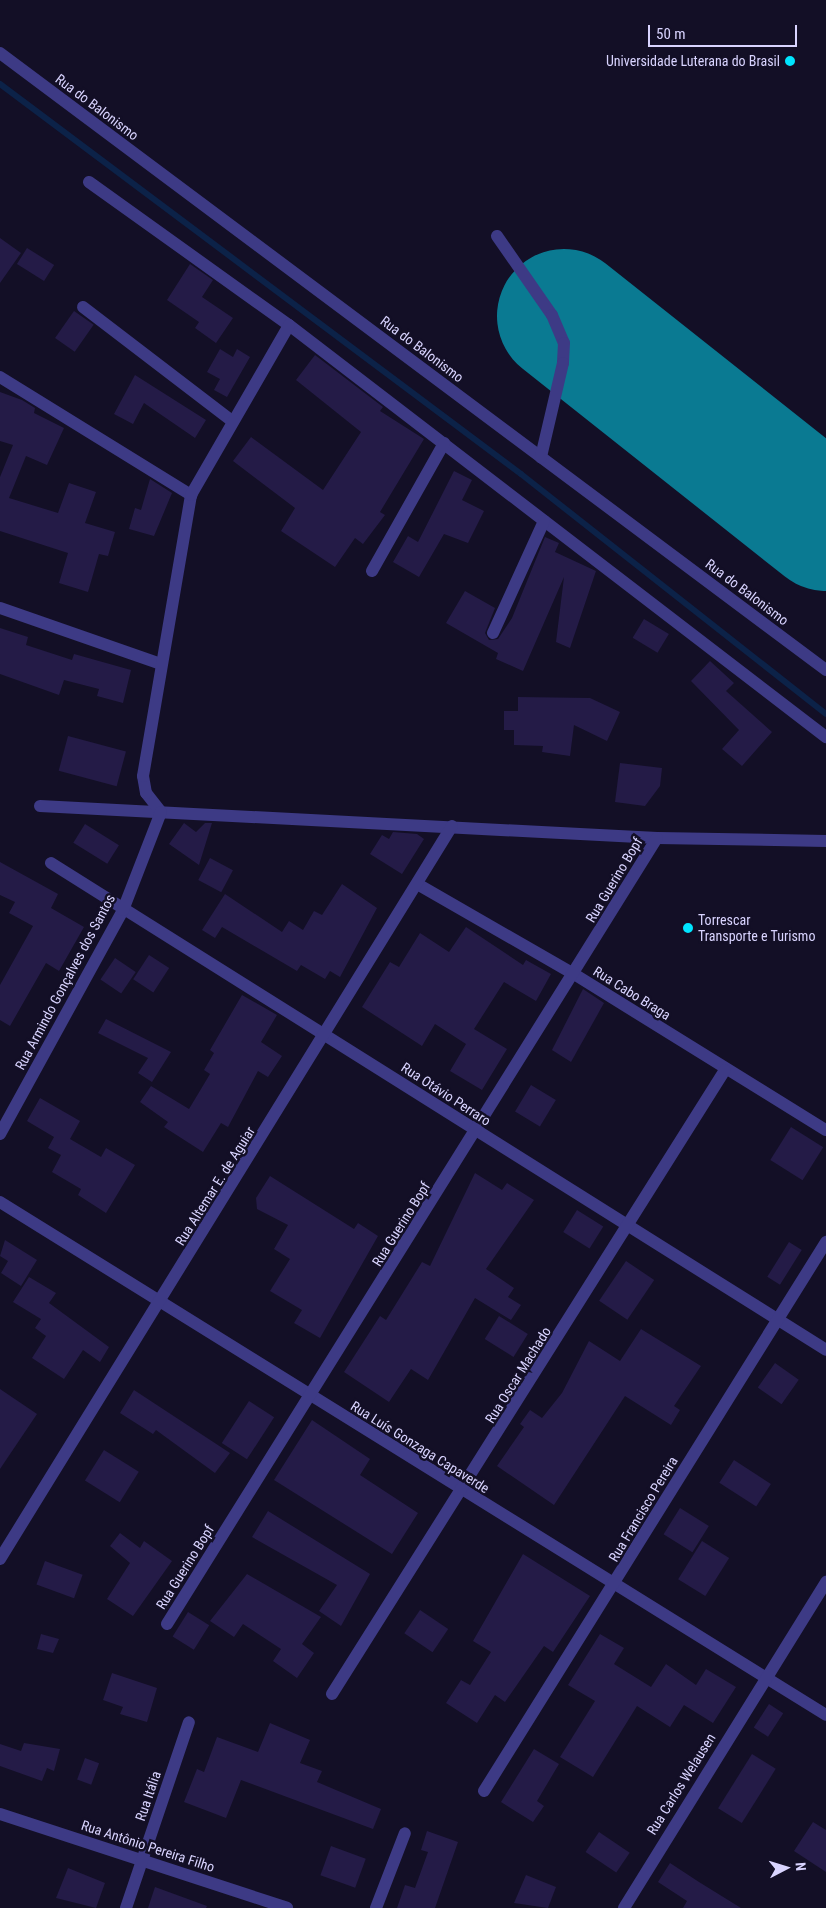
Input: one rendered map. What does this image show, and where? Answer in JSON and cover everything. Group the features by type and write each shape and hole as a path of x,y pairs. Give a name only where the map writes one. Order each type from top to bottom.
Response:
{"street":[{"name":"Rua do Balonismo","path":"0,53 826,670"},
{"path":"89,182 289,325 826,737"},
{"path":"497,236 552,315 564,343 564,363 541,457"},
{"path":"83,307 230,420"},
{"path":"161,812 146,793 143,776 191,495 230,420 289,325"},
{"path":"0,377 191,495"},
{"path":"372,571 444,443"},
{"path":"493,633 544,521"},
{"path":"0,608 161,664"},
{"path":"40,806 657,838 826,841"},
{"name":"Rua Armindo Gonçalves dos Santos","path":"0,1134 123,910 161,812"},
{"name":"Rua Altemar E. de Aguiar","path":"0,1559 419,885 452,826"},
{"name":"Rua Guerino Bopf","path":"167,1624 476,1132 657,838"},
{"name":"Rua Otávio Perraro","path":"51,863 123,910 327,1034 476,1132 826,1350"},
{"name":"Rua Cabo Braga","path":"419,885 574,974 725,1070 826,1130"},
{"name":"Rua Oscar Machado","path":"332,1694 462,1491 725,1070"},
{"name":"Rua Luís Gonzaga Capaverde","path":"0,1202 162,1300 310,1397 826,1715"},
{"name":"Rua Francisco Pereira","path":"484,1791 826,1242"},
{"name":"Rua Carlos Welausen","path":"624,1908 826,1582"},
{"name":"Rua Itália","path":"126,1908 189,1722"},
{"name":"Rua Antônio Pereira Filho","path":"0,1814 143,1858 287,1908"},
{"path":"376,1908 405,1833"}],"building":[{"path":"0,238 21,253 0,283"},
{"path":"27,248 54,265 44,281 17,264"},
{"path":"190,264 213,280 202,297 233,318 216,343 195,328 199,322 167,300"},
{"path":"74,311 94,325 75,352 55,338"},
{"path":"220,349 233,357 237,349 250,357 227,397 214,390 220,379 207,372"},
{"path":"315,355 383,407 380,411 424,439 380,512 385,515 363,544 355,538 335,567 281,531 295,508 233,461 251,437 323,490 361,432 296,380"},
{"path":"135,375 206,420 195,438 144,403 133,424 114,414"},
{"path":"0,392 22,400 35,408 34,413 64,428 47,465 26,456 9,498 58,513 69,483 96,492 85,523 115,532 108,556 99,554 88,592 59,583 68,553 0,531 0,477 13,445 0,441"},
{"path":"454,471 472,480 462,500 484,511 468,543 444,534 419,577 393,562 408,536 418,542"},
{"path":"150,479 172,493 154,536 129,529 135,508 141,510"},
{"path":"545,537 559,543 555,552 596,571 570,648 556,642 564,577 523,671 496,659 498,653 446,623 465,591 495,608 485,633 489,640 498,639 512,618"},
{"path":"644,619 669,634 658,653 633,638"},
{"path":"0,628 28,637 26,645 72,660 74,654 131,670 123,703 97,696 99,689 64,680 59,695 0,674"},
{"path":"710,661 734,683 726,691 772,732 742,766 722,749 739,730 691,681"},
{"path":"518,697 590,698 620,712 607,741 574,725 570,756 542,752 543,746 514,745 514,730 504,730 504,711 518,711"},
{"path":"68,736 126,752 117,786 59,771"},
{"path":"620,763 662,768 660,786 645,806 615,802"},
{"path":"184,823 196,832 205,823 212,823 199,865 169,844"},
{"path":"85,824 119,845 107,864 73,843"},
{"path":"393,832 417,834 424,839 402,874 370,854 382,835 389,839"},
{"path":"210,858 233,870 221,892 198,880"},
{"path":"0,862 58,894 51,908 84,927 59,971 46,963 10,1026 0,1020 0,985 33,926 9,913 15,902 0,895"},
{"path":"342,884 377,908 340,977 330,971 325,979 301,965 297,971 222,927 215,938 202,930 225,894 282,932 289,921 303,930 314,911 322,915"},
{"path":"466,927 523,965 526,960 551,974 536,1001 504,982 474,1029 507,1049 482,1090 450,1071 466,1044 435,1024 422,1046 362,1007 390,962 399,967 420,933 449,952"},
{"path":"149,955 169,968 153,992 133,979"},
{"path":"115,958 136,972 121,994 100,980"},
{"path":"583,989 604,1003 571,1062 552,1050"},
{"path":"242,995 277,1015 261,1042 282,1056 268,1077 258,1071 228,1127 221,1123 203,1152 164,1127 168,1122 140,1102 151,1086 189,1109 210,1074 204,1070 214,1053 210,1050"},
{"path":"106,1019 171,1052 152,1082 138,1073 148,1058 98,1033"},
{"path":"531,1085 556,1100 540,1127 515,1112"},
{"path":"40,1098 80,1121 70,1139 101,1157 106,1148 135,1165 106,1213 78,1195 81,1189 52,1172 61,1155 48,1148 54,1137 27,1121"},
{"path":"791,1127 823,1147 803,1180 770,1160"},
{"path":"475,1173 502,1190 507,1183 534,1200 486,1269 514,1288 508,1297 521,1305 511,1320 475,1298 428,1380 411,1369 389,1402 344,1372 380,1316 386,1320 422,1262 430,1266"},
{"path":"270,1176 354,1229 358,1223 378,1236 320,1338 294,1323 302,1310 270,1291 290,1259 274,1249 288,1225 257,1209 256,1198"},
{"path":"577,1210 603,1226 590,1248 563,1232"},
{"path":"5,1240 37,1260 21,1286 1,1273 8,1261 0,1256"},
{"path":"789,1242 802,1250 780,1285 767,1277"},
{"path":"626,1261 654,1280 627,1320 599,1301"},
{"path":"29,1277 56,1293 49,1303 109,1347 100,1362 83,1350 64,1379 32,1358 46,1336 35,1328 41,1319 13,1302"},
{"path":"499,1316 528,1334 514,1357 485,1339"},
{"path":"641,1329 701,1366 674,1406 680,1410 671,1425 625,1396 554,1505 497,1466 524,1427 520,1424 530,1410 542,1418 562,1393 589,1341 620,1361"},
{"path":"775,1363 799,1380 782,1404 758,1388"},
{"path":"0,1389 37,1414 0,1469"},
{"path":"134,1390 230,1453 215,1473 156,1430 153,1434 120,1413"},
{"path":"249,1401 274,1417 247,1459 222,1443"},
{"path":"312,1420 370,1459 360,1475 418,1513 392,1554 274,1480"},
{"path":"104,1450 139,1472 120,1502 85,1481"},
{"path":"734,1460 771,1484 756,1507 719,1483"},
{"path":"680,1508 709,1526 692,1552 664,1534"},
{"path":"268,1511 370,1574 341,1626 319,1611 337,1585 252,1537"},
{"path":"120,1533 140,1548 144,1541 172,1561 133,1616 107,1599 130,1563 110,1546"},
{"path":"702,1541 729,1558 705,1596 678,1579"},
{"path":"523,1554 590,1596 553,1652 544,1646 505,1702 495,1695 477,1723 446,1703 461,1680 470,1685 491,1652 473,1641"},
{"path":"45,1561 83,1575 74,1598 36,1584"},
{"path":"247,1574 321,1617 302,1644 314,1653 297,1678 273,1661 281,1649 243,1624 234,1637 210,1621"},
{"path":"420,1610 448,1629 433,1652 404,1633"},
{"path":"188,1612 209,1625 194,1650 173,1637"},
{"path":"41,1634 59,1639 53,1653 37,1649"},
{"path":"600,1634 624,1648 614,1664 651,1687 666,1664 696,1685 706,1669 736,1687 713,1723 684,1705 670,1727 637,1706 593,1777 560,1757 595,1701 568,1685"},
{"path":"112,1673 157,1688 147,1722 120,1714 123,1707 103,1700"},
{"path":"769,1704 783,1713 768,1737 754,1727"},
{"path":"270,1723 310,1740 300,1763 322,1771 317,1782 381,1809 373,1829 241,1780 226,1818 184,1802 197,1769 204,1772 217,1737 258,1752"},
{"path":"24,1743 60,1749 54,1771 47,1768 42,1781 0,1766 0,1744 21,1751"},
{"path":"534,1749 559,1764 537,1801 544,1806 533,1822 501,1802"},
{"path":"752,1754 776,1769 742,1823 718,1808"},
{"path":"85,1758 99,1763 91,1785 77,1780"},
{"path":"813,1822 826,1830 826,1872 794,1851"},
{"path":"427,1831 458,1842 435,1908 397,1908 405,1885 415,1888 428,1852 421,1850"},
{"path":"599,1832 630,1853 616,1873 586,1852"},
{"path":"331,1846 366,1859 355,1888 320,1875"},
{"path":"670,1863 741,1908 683,1908 687,1901 658,1882"},
{"path":"68,1868 105,1883 96,1908 56,1898"},
{"path":"526,1875 556,1887 548,1908 514,1903"},
{"path":"155,1887 207,1906 206,1908 148,1908"}],"waterway":[{"path":"0,84 521,474 826,714"}],"runway":[{"path":"564,316 826,524"}],"place":[{"name":"Universidade Luterana do Brasil","path":"790,61"},
{"name":"Torrescar Transporte e Turismo","path":"688,928"}]}
